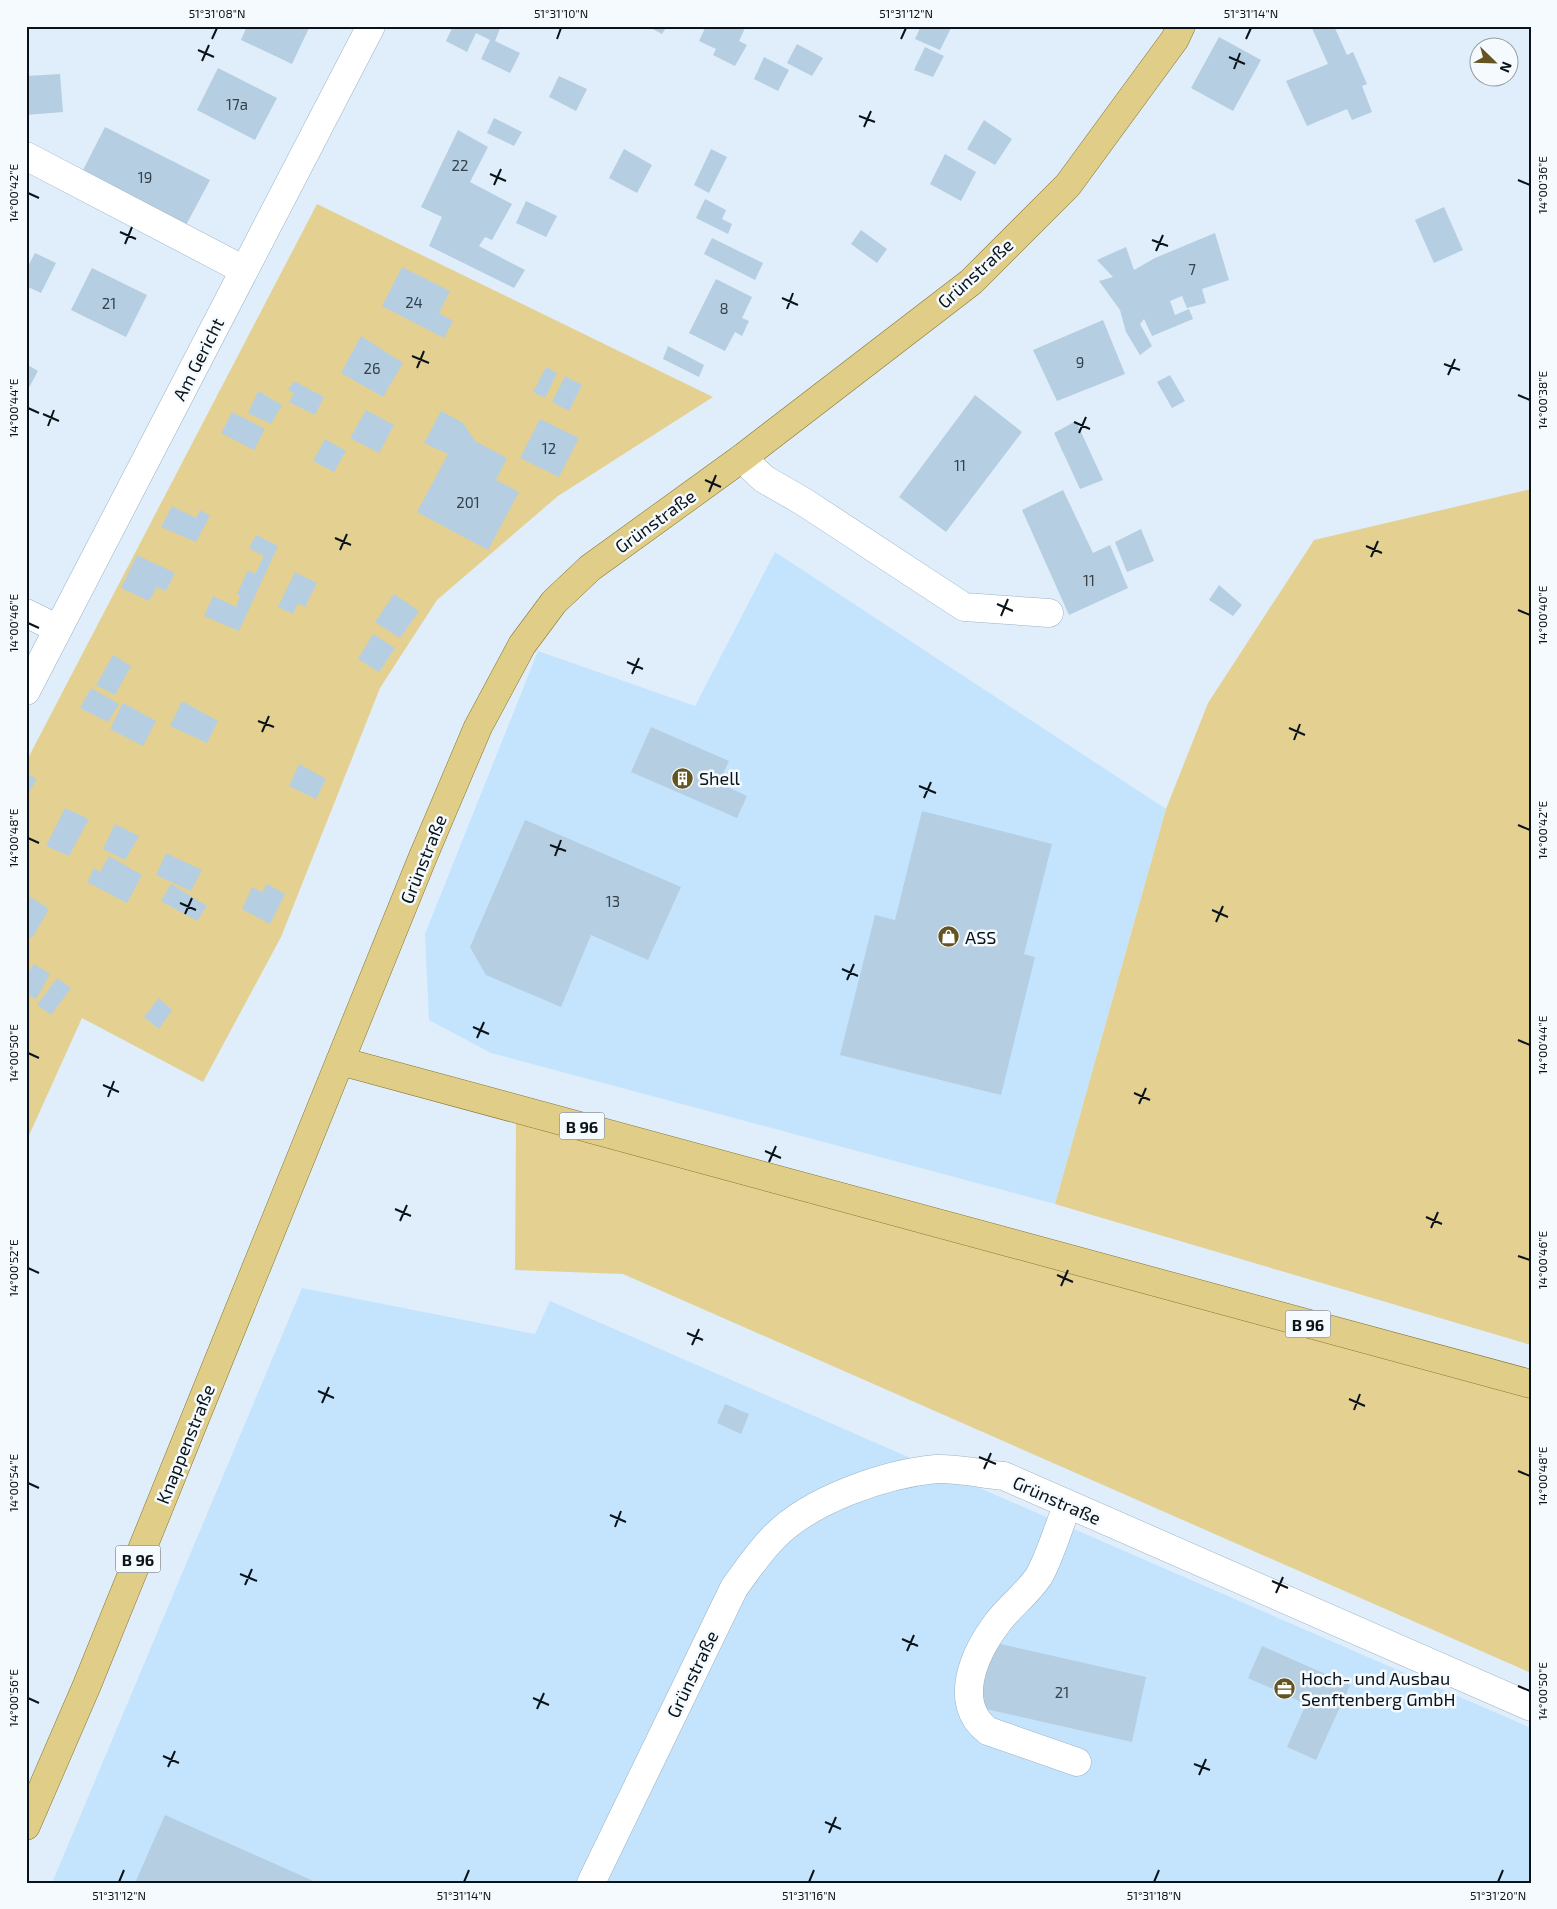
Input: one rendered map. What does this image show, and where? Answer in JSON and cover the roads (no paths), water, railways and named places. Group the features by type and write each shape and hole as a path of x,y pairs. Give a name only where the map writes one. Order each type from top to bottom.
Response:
{"main road":[{"name":"Grünstraße","path":"340,1061 478,727 522,645 554,602 590,568 742,458 971,282 1068,185 1174,39 1181,26"},
{"name":"B 96","path":"340,1061 1531,1384"},
{"name":"Knappenstraße","path":"26,1826 95,1667 340,1061"}],"street":[{"name":"Am Gericht","path":"26,691 370,26"},
{"path":"26,156 244,270"},
{"path":"742,458 764,479 804,502 964,607 1049,613"},
{"path":"26,613 58,629"},
{"name":"Grünstraße","path":"590,1883 734,1588 775,1536 807,1510 846,1492 885,1480 937,1469 1004,1476 1531,1707"},
{"path":"1068,1504 1039,1576 998,1621 986,1638 972,1667 968,1695 974,1716 979,1724 988,1731 1077,1762"}],"place":[{"name":"Shell","path":"683,778"},
{"name":"ASS","path":"949,937"},
{"name":"Hoch- und Ausbau Senftenberg GmbH","path":"1285,1688"}]}
